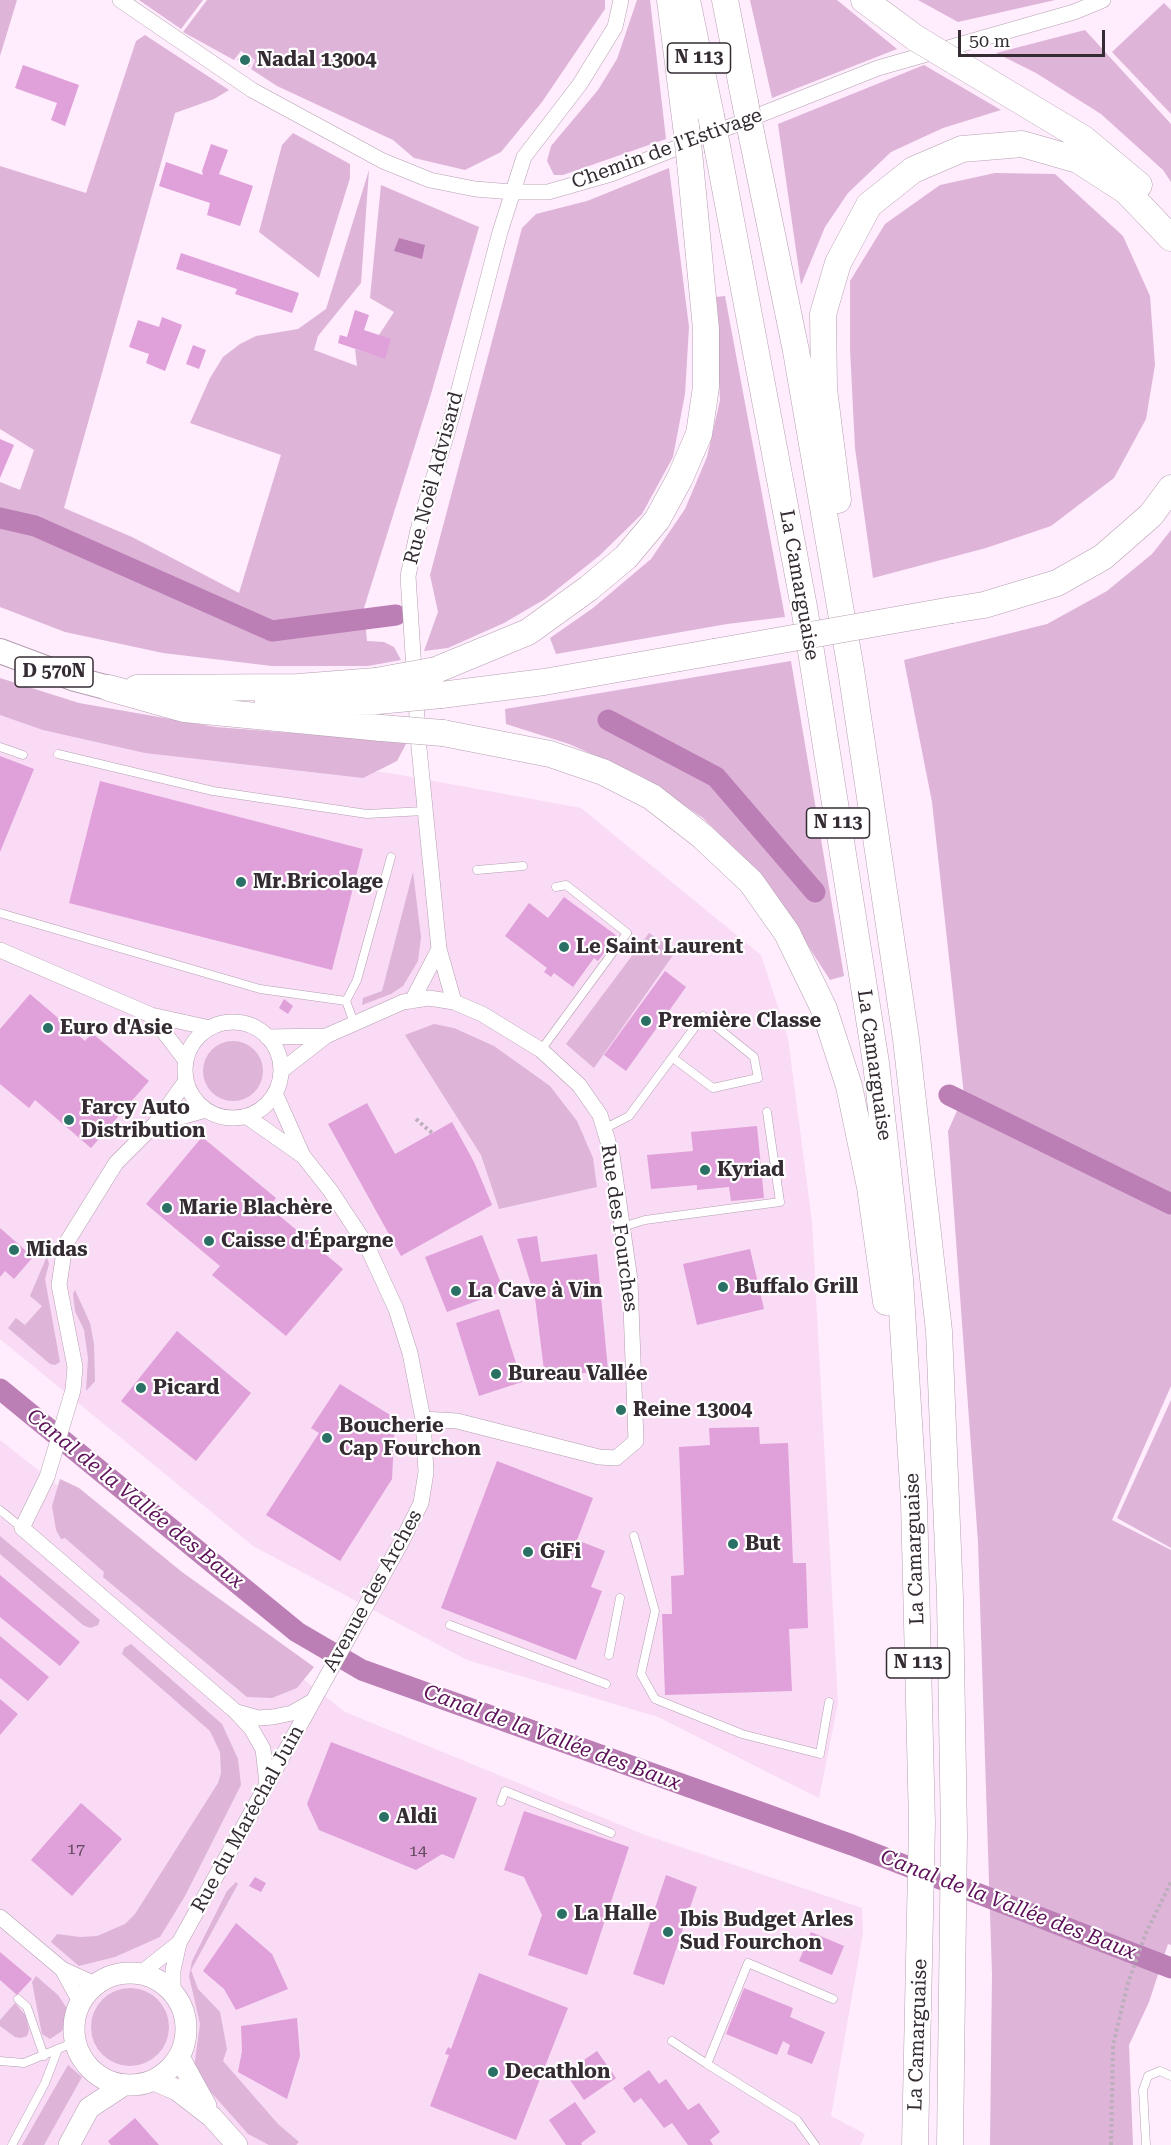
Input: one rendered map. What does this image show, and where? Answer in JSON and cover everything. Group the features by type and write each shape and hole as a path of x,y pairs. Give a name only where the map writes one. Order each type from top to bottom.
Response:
{"highway":[{"path":"109,688 184,698 301,704 376,691 436,670 528,632 589,588 626,557 657,520 680,478 699,434 706,387 706,328 690,162 670,0"},
{"name":"La Camarguaise","path":"687,0 718,151 804,607 876,1063 900,1279 914,1502 922,1823 915,2145"},
{"name":"La Camarguaise","path":"725,0 796,351 851,670 906,1039 939,1331 950,1598 954,1835 950,2145"},
{"path":"864,0 917,39 1084,139 1122,168 1158,210 1171,233"},
{"path":"851,670 847,572 824,389 823,314 838,263 869,205 913,170 962,149 1023,144 1078,160 1125,191 1171,238"},
{"path":"376,691 441,695 544,682 984,605 1057,583 1103,557 1151,515 1171,488"},
{"path":"109,688 184,709 443,733 550,754 603,772 652,797 702,836 751,882 787,933 824,1009 849,1086 870,1187 914,1502"}],"main road":[{"name":"D 570N","path":"0,651 75,679 109,688"},
{"path":"117,1973 141,1973 158,1979 173,1991 183,2006 187,2023 186,2041 180,2057 169,2071 154,2080 139,2085 124,2085 108,2081 94,2072 67,2045 80,2002 95,1984 117,1973"},
{"path":"180,2057 212,2117"},
{"path":"69,2145 89,2108 94,2072"},
{"path":"154,2080 177,2090 212,2117 237,2145"},
{"path":"89,2108 124,2085"}],"street":[{"name":"Chemin de l'Estivage","path":"120,0 252,90 383,160 430,180 475,189 512,192 548,192 611,174 878,68 1074,12 1103,0"},
{"name":"Rue Noël Advisard","path":"454,1002 439,949 424,811 408,576 418,530 452,416 512,192 524,157 580,84 615,27 621,0"},
{"path":"412,1001 439,949"},
{"path":"0,950 151,1015 210,1028"},
{"name":"Rue des Fourches","path":"281,1071 326,1036 412,1001 429,998 454,1002 483,1014 542,1050 579,1085 600,1115 612,1155 630,1280 636,1441 616,1458 599,1457 457,1421 423,1419"},
{"path":"151,1015 186,1061"},
{"path":"225,1023 240,1023 255,1027 267,1037 275,1047 281,1071 275,1093 263,1107 246,1116 226,1117 207,1110 197,1102 186,1081 186,1061 191,1048 210,1028 225,1023"},
{"name":"Rue des Fourches","path":"267,1037 326,1036"},
{"path":"186,1081 155,1124 116,1163 65,1245 59,1285 75,1366 73,1390 47,1477 22,1528 235,1711 251,1728 263,1749 267,1784"},
{"name":"Avenue des Arches","path":"275,1093 303,1156 330,1190 367,1246 392,1299 410,1353 423,1419 426,1472 421,1503 315,1698"},
{"path":"155,1124 180,1115 207,1110"},
{"name":"Avenue des Arches","path":"246,1116 303,1156"},
{"path":"235,1711 258,1718 273,1717 292,1713 315,1698"},
{"name":"Rue du Maréchal Juin","path":"173,1991 173,1970 179,1943 315,1698"},
{"path":"0,1917 62,1969 95,1984"},
{"name":"Rue du Maréchal Juin","path":"141,1973 179,1943"},
{"path":"62,1969 80,2002"}],"lane":[{"path":"0,747 23,755"},
{"path":"58,754 225,793 366,814 424,811"},
{"path":"354,1023 346,1000 357,980 391,857"},
{"path":"477,870 523,867"},
{"path":"542,1050 627,933 566,885 556,887"},
{"path":"0,913 260,989 346,1000"},
{"path":"604,1129 629,1116 703,1016 754,1057 758,1078 713,1088 673,1058"},
{"path":"622,1227 645,1220 780,1202 767,1112"},
{"path":"0,1510 22,1528"},
{"path":"634,1536 656,1611 641,1674 655,1698 742,1734 820,1754 829,1702"},
{"path":"609,1655 620,1598"},
{"path":"450,1625 606,1684"},
{"path":"501,1802 505,1791 611,1833"},
{"path":"707,2064 748,1963 833,1999"},
{"path":"18,1999 27,2007 44,2056"},
{"path":"672,2042 797,2120 815,2145"},
{"path":"0,2061 24,2063 67,2045"},
{"path":"12,2145 67,2045"},
{"path":"1146,2145 1143,2090 1148,2076 1160,2072 1171,2076"}],"path":[{"path":"416,1119 432,1133"},
{"path":"1111,2145 1113,2045 1128,1983 1145,1935 1171,1882"}],"shaded area":[{"path":"0,0 17,0 0,56"},
{"path":"139,0 203,0 181,29"},
{"path":"207,0 605,0 605,9 542,102 501,152 465,170 414,158 393,140 277,86 251,69 255,60 241,51 234,60 183,32"},
{"path":"637,0 650,0 666,139 563,175 554,175 547,161 551,146 598,90 617,59"},
{"path":"750,0 837,0 897,49 772,98"},
{"path":"918,0 1055,0 958,22"},
{"path":"1164,3 1171,10 1171,114 1112,52"},
{"path":"1085,30 1171,124 1171,182 1163,170 1101,114 1036,73 996,53"},
{"path":"145,35 229,90 214,99 175,113 64,508 132,537 239,593 281,455 190,423 210,378 223,357 240,344 256,336 298,329 326,309 369,170 361,283 318,336 314,350 357,366 355,349 384,358 379,335 394,312 370,298 381,185 479,227 431,394 364,608 367,641 384,642 394,647 401,660 368,666 272,666 163,653 65,632 0,607 0,482 20,490 34,450 0,429 0,166 86,193 136,41"},
{"path":"924,65 1001,110 943,128 891,152 848,193 825,227 801,285 778,124"},
{"path":"293,133 350,164 350,178 319,278 259,232 282,145"},
{"path":"669,168 689,327 685,394 673,457 642,514 599,556 545,599 504,623 448,648 424,651 438,612 430,575 522,228 536,214 587,201"},
{"path":"995,173 1055,174 1123,236 1150,296 1155,365 1146,419 1114,478 1051,526 986,548 873,578 855,448 850,349 850,281 885,224 940,185"},
{"path":"399,238 425,245 422,259 394,251"},
{"path":"725,296 785,617 727,624 556,654 550,638 593,608 651,559 685,509 707,457 720,400 715,297"},
{"path":"1171,530 1171,1386 1112,1520 1171,1550 1171,1945 1168,1944 1149,2002 1129,2045 1133,2145 990,2145 992,1974 978,1542 948,1131 964,1095 932,802 904,660 1047,624 1107,591 1152,554"},
{"path":"791,661 844,976 830,980 765,879 703,818 641,776 569,744 506,724 505,709"},
{"path":"0,678 79,703 216,727 407,742 397,761 363,778 145,753 43,730 0,715"},
{"path":"0,693 215,749 395,774 581,808 761,955 788,1038 812,1222 838,1703 819,1798 658,1717 467,1660 253,1546 0,1339"},
{"path":"413,872 421,937 418,961 403,986 391,994 362,1005 363,998 382,991"},
{"path":"649,933 676,951 594,1068 566,1044"},
{"path":"434,1024 454,1028 494,1046 550,1086 577,1121 593,1158 597,1187 499,1209 481,1155 405,1035"},
{"path":"227,1041 239,1041 250,1046 258,1054 263,1071 261,1083 250,1096 239,1101 227,1101 216,1096 208,1088 203,1077 203,1065 208,1054 216,1046"},
{"path":"47,1256 49,1264 45,1279 60,1362 55,1365 50,1364 8,1328 16,1318 25,1325 42,1306 30,1296"},
{"path":"75,1290 90,1323 94,1344 95,1381 86,1391 88,1358 84,1330 75,1311 73,1294"},
{"path":"1171,1400 1171,1548 1117,1518"},
{"path":"0,1440 345,1712 645,1835 862,1908 863,1933 831,2116 865,2134 860,2145 0,2145"},
{"path":"60,1479 79,1488 182,1572 314,1667 297,1688 272,1698 247,1697 103,1577 104,1572 65,1538 61,1539 56,1530 52,1506"},
{"path":"0,1536 100,1620 98,1625 90,1628 83,1625 0,1554"},
{"path":"131,1644 222,1724 238,1759 241,1785 185,1896 160,1937 115,1957 79,1966 51,1942 57,1934 80,1937 97,1936 125,1924 135,1914 218,1783 221,1773 220,1752 210,1731 122,1654 124,1648"},
{"path":"236,1882 238,1884 191,1970 198,1989 220,2012 227,2049 223,2061 278,2124 299,2142 296,2145 269,2145 248,2134 201,2081 194,2068 200,2024 189,1976 192,1961 227,1891"},
{"path":"36,1976 58,1995 70,2013 62,2031 50,2039 42,2034 32,1982"},
{"path":"122,1988 138,1988 152,1994 163,2005 169,2019 169,2035 163,2049 152,2060 138,2066 122,2066 108,2060 97,2049 91,2035 91,2019 97,2005 108,1994"},
{"path":"15,2003 26,2016 29,2030 27,2036 21,2038 15,2037 0,2026 0,2020"},
{"path":"68,2065 82,2077 44,2145 22,2145"}],"building":[{"name":"Nadal 13004","path":"241,54 253,60 249,67 237,60"},
{"path":"23,65 79,85 65,126 51,120 57,103 15,88"},
{"path":"211,144 228,150 219,174 253,186 240,226 207,215 210,203 159,186 166,162 203,175 202,171"},
{"path":"181,253 299,293 292,313 235,294 237,289 176,269"},
{"path":"355,310 369,315 364,330 391,339 385,359 338,343 340,335 347,337"},
{"path":"162,317 182,325 165,371 146,363 149,354 129,347 138,320 159,327"},
{"path":"193,345 206,350 199,369 186,364"},
{"path":"0,439 14,445 0,478"},
{"path":"0,756 34,769 0,852"},
{"name":"Mr.Bricolage","path":"100,781 363,849 332,970 69,903"},
{"name":"Le Saint Laurent","path":"564,897 617,936 598,961 594,958 573,987 554,973 551,977 544,972 547,968 505,936 529,903 548,918"},
{"name":"Première Classe","path":"665,971 686,987 626,1071 604,1055"},
{"path":"30,994 85,1041 92,1033 149,1081 91,1148 35,1100 29,1108 0,1084 0,1029"},
{"path":"284,999 293,1006 288,1014 279,1008"},
{"path":"367,1103 395,1154 452,1122 474,1162 492,1205 401,1256 328,1124"},
{"name":"Kyriad","path":"757,1126 764,1198 731,1201 729,1187 697,1190 697,1185 651,1189 647,1155 693,1151 691,1132"},
{"path":"202,1137 276,1198 269,1207 343,1269 286,1336 212,1275 220,1266 146,1204"},
{"path":"0,1228 33,1257 14,1279 5,1271 0,1277"},
{"path":"482,1235 504,1291 447,1312 425,1257"},
{"path":"537,1236 541,1262 597,1254 608,1370 545,1378 535,1298 517,1239"},
{"name":"Buffalo Grill","path":"750,1249 764,1309 697,1325 683,1264"},
{"path":"499,1309 522,1382 479,1396 456,1323"},
{"path":"177,1331 251,1393 196,1461 121,1401"},
{"path":"340,1384 395,1418 392,1479 340,1561 266,1515 319,1433 311,1428"},
{"path":"759,1427 760,1444 788,1443 793,1563 806,1563 808,1628 789,1629 792,1691 665,1695 662,1614 672,1614 671,1576 684,1575 679,1447 710,1445 709,1428"},
{"path":"497,1461 593,1498 577,1540 605,1551 591,1587 602,1591 576,1660 441,1608"},
{"path":"0,1575 80,1642 60,1666 0,1617"},
{"path":"0,1636 49,1677 28,1701 0,1678"},
{"path":"0,1699 18,1714 0,1735"},
{"name":"Aldi","path":"331,1742 477,1798 454,1859 442,1854 416,1870 319,1830 307,1804"},
{"path":"81,1803 122,1839 72,1896 31,1860"},
{"path":"524,1811 629,1847 587,1975 528,1955 542,1915 524,1877 504,1870"},
{"path":"666,1875 697,1887 664,1985 633,1974"},
{"path":"255,1877 266,1883 261,1892 249,1886"},
{"path":"236,1923 272,1954 288,1989 236,2010 224,1989 203,1971"},
{"path":"811,1932 844,1946 832,1975 799,1961"},
{"path":"0,1952 32,1979 17,1995 0,1980"},
{"name":"Decathlon","path":"479,1973 568,2008 516,2140 430,2106 449,2055 445,2054 448,2047 451,2049"},
{"path":"744,1988 793,2008 790,2017 825,2032 812,2064 787,2054 790,2045 783,2041 777,2055 726,2034"},
{"path":"297,2018 300,2056 287,2099 238,2072 242,2051 241,2026"},
{"path":"597,2051 616,2078 584,2100 565,2073"},
{"path":"649,2070 659,2084 666,2079 688,2110 699,2103 720,2132 710,2140 713,2145 688,2145 672,2123 664,2128 641,2098 634,2103 623,2088"},
{"path":"575,2102 596,2132 581,2143 582,2145 566,2145 549,2120"},
{"path":"135,2118 159,2145 111,2145 108,2141"}],"waterway":[{"path":"0,518 35,526 272,631 396,615"},
{"path":"608,720 716,777 815,892"},
{"path":"949,1095 1171,1204"},
{"name":"Canal de la Vallée des Baux","path":"0,1389 297,1632 362,1670 852,1845 1171,1968"}],"place":[{"name":"Nadal 13004","path":"245,60"},
{"name":"Mr.Bricolage","path":"241,882"},
{"name":"Le Saint Laurent","path":"564,947"},
{"name":"Première Classe","path":"646,1021"},
{"name":"Euro d'Asie","path":"48,1028"},
{"name":"Farcy Auto Distribution","path":"69,1120"},
{"name":"Kyriad","path":"705,1170"},
{"name":"Marie Blachère","path":"167,1208"},
{"name":"Caisse d'Épargne","path":"209,1241"},
{"name":"Midas","path":"14,1250"},
{"name":"Buffalo Grill","path":"723,1287"},
{"name":"La Cave à Vin","path":"456,1291"},
{"name":"Bureau Vallée","path":"496,1374"},
{"name":"Picard","path":"141,1388"},
{"name":"Reine 13004","path":"621,1410"},
{"name":"Boucherie Cap Fourchon","path":"327,1438"},
{"name":"But","path":"733,1544"},
{"name":"GiFi","path":"528,1552"},
{"name":"Aldi","path":"384,1817"},
{"name":"La Halle","path":"562,1914"},
{"name":"Ibis Budget Arles Sud Fourchon","path":"668,1932"},
{"name":"Decathlon","path":"493,2072"}]}
